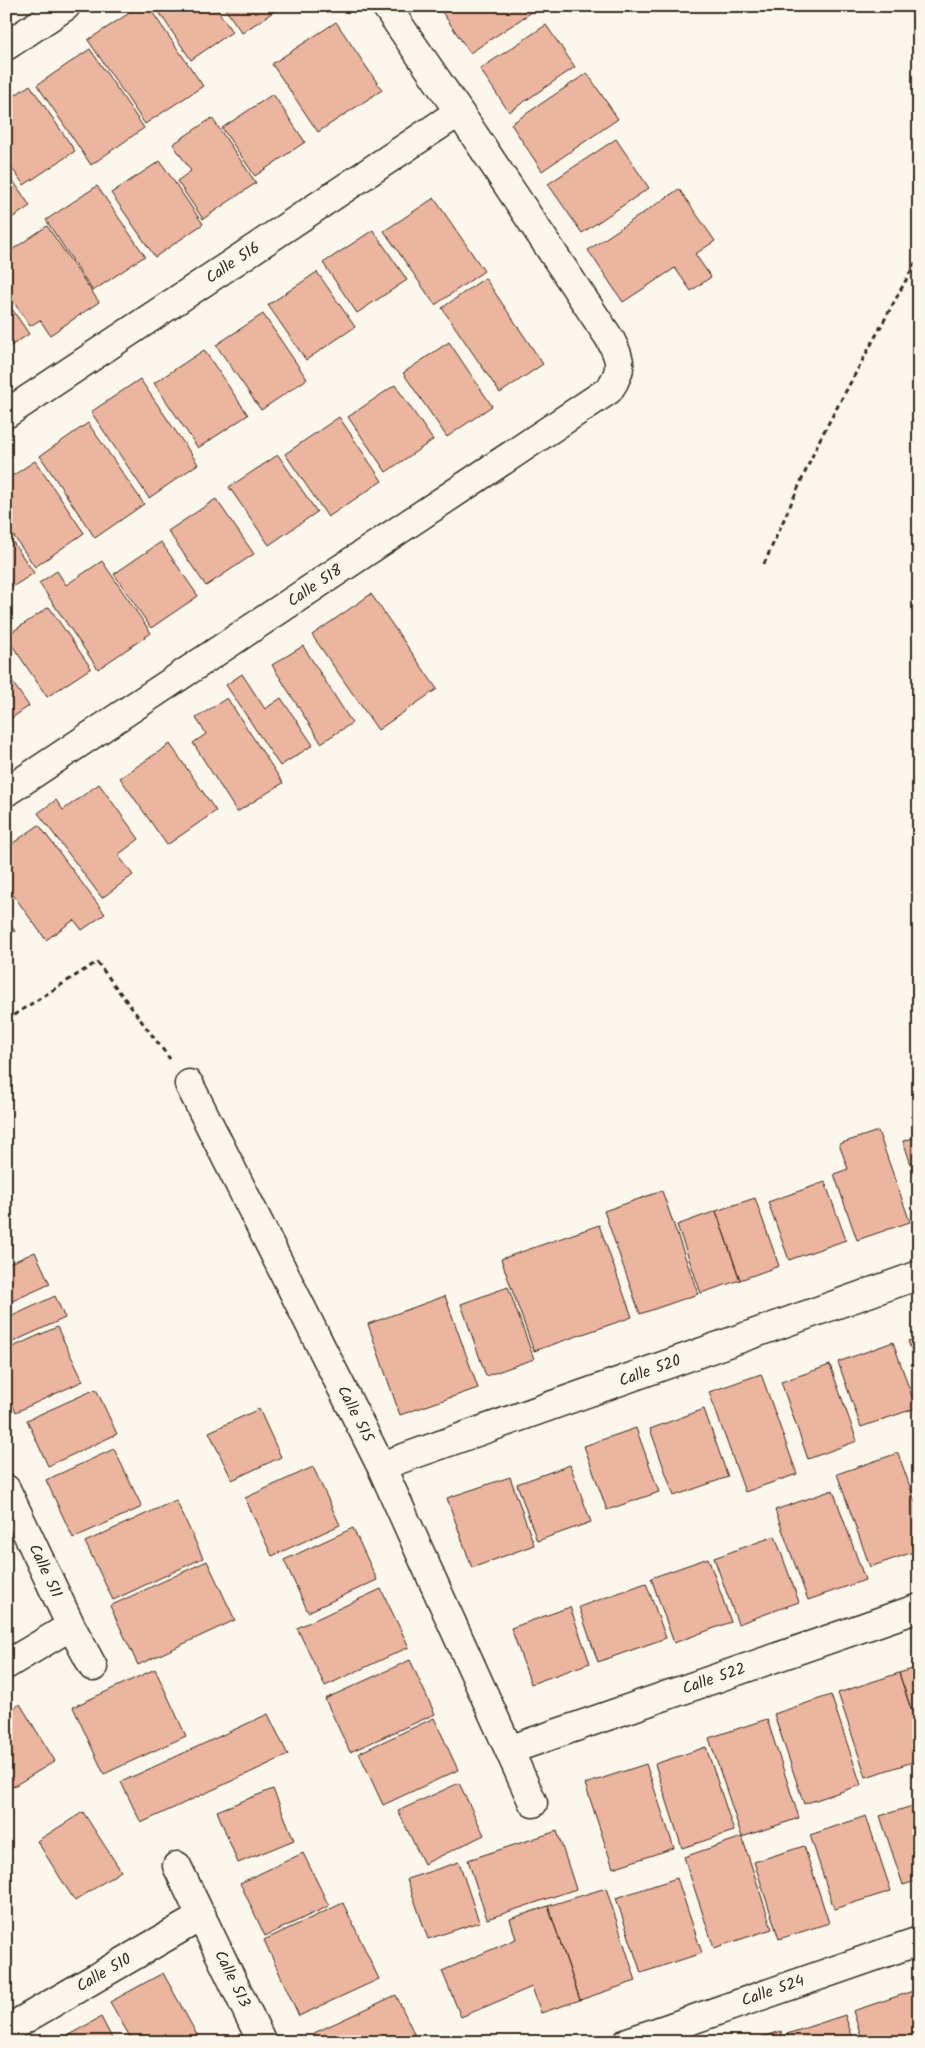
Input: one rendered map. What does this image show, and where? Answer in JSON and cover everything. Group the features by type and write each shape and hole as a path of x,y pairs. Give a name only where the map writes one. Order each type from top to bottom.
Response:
{"street":[{"path":"6,46 66,6"},
{"path":"386,6 460,112"},
{"name":"Calle 518","path":"6,792 609,390 618,375 619,356 610,339 460,112"},
{"name":"Calle 516","path":"6,414 460,112"},
{"name":"Calle 515","path":"189,1084 380,1466 533,1803"},
{"name":"Calle 520","path":"380,1466 919,1276"},
{"name":"Calle 511","path":"6,1489 71,1626 94,1667"},
{"name":"Calle 522","path":"509,1750 919,1608"},
{"path":"6,1665 71,1626"},
{"name":"Calle 513","path":"177,1866 262,2042"},
{"name":"Calle 510","path":"6,2030 202,1916"},
{"name":"Calle 524","path":"628,2042 919,1941"}],"path":[{"path":"764,564 820,439 919,256"},
{"path":"6,1020 97,962 189,1084"}],"building":[{"path":"140,6 148,6 203,86 145,124 88,40"},
{"path":"155,6 215,6 232,32 191,60"},
{"path":"223,6 282,6 242,33"},
{"path":"438,6 537,6 538,8 470,53"},
{"path":"336,22 382,90 318,132 272,64"},
{"path":"546,25 575,67 509,112 480,69"},
{"path":"90,49 144,128 91,165 37,85"},
{"path":"587,73 618,119 542,171 511,124"},
{"path":"30,85 75,151 24,185 6,160 6,101"},
{"path":"273,94 305,142 255,176 222,128"},
{"path":"212,118 256,183 203,219 177,181 191,171 173,144"},
{"path":"616,139 649,188 582,233 548,184"},
{"path":"160,161 203,224 155,257 111,193"},
{"path":"6,170 30,206 6,222"},
{"path":"97,186 145,256 93,291 46,220"},
{"path":"679,189 715,241 695,254 711,277 691,291 675,268 623,302 588,250"},
{"path":"434,198 484,271 435,305 384,231"},
{"path":"47,226 99,302 50,335 40,320 30,326 6,291 6,254"},
{"path":"373,230 407,280 357,313 323,263"},
{"path":"317,272 355,327 306,360 268,305"},
{"path":"485,278 543,364 500,393 442,308"},
{"path":"6,300 29,334 6,349"},
{"path":"263,314 307,379 261,410 216,345"},
{"path":"449,342 492,406 447,437 403,373"},
{"path":"204,350 248,415 198,448 154,383"},
{"path":"140,379 198,464 149,498 91,412"},
{"path":"395,385 433,440 386,472 348,417"},
{"path":"339,417 382,481 328,517 285,454"},
{"path":"88,423 144,504 95,538 40,456"},
{"path":"278,455 317,512 269,545 229,487"},
{"path":"35,461 84,533 35,567 6,525 6,480"},
{"path":"216,499 254,554 206,586 168,531"},
{"path":"6,532 34,573 6,591"},
{"path":"161,542 198,596 151,628 114,574"},
{"path":"102,561 151,633 98,669 39,583 57,571 66,585"},
{"path":"371,594 437,689 378,730 312,635"},
{"path":"49,607 91,668 47,697 6,636"},
{"path":"303,646 352,723 321,743 272,665"},
{"path":"6,673 29,706 6,722"},
{"path":"242,674 265,709 281,698 313,745 280,766 226,685"},
{"path":"227,698 283,783 237,812 193,743 206,734 196,718"},
{"path":"170,744 216,811 167,845 120,778"},
{"path":"99,784 139,839 118,855 133,875 102,898 38,813 56,800 63,810"},
{"path":"39,825 105,914 82,930 74,920 46,940 6,885 6,848"},
{"path":"6,919 15,931 6,937"},
{"path":"878,1131 910,1222 857,1240 834,1174 848,1169 839,1144"},
{"path":"919,1136 919,1188 903,1141"},
{"path":"825,1182 846,1240 789,1260 768,1202"},
{"path":"662,1191 698,1294 640,1314 604,1211"},
{"path":"755,1198 779,1266 740,1280 716,1211"},
{"path":"716,1211 740,1280 701,1293 677,1225"},
{"path":"599,1225 632,1317 534,1351 501,1259"},
{"path":"35,1252 50,1284 6,1304 6,1265"},
{"path":"508,1287 534,1359 486,1376 461,1304"},
{"path":"55,1296 65,1318 6,1345 6,1319"},
{"path":"445,1296 478,1388 400,1415 368,1324"},
{"path":"57,1327 83,1381 16,1412 6,1391 6,1350"},
{"path":"919,1337 919,1372 908,1341"},
{"path":"893,1342 916,1408 861,1427 838,1362"},
{"path":"830,1365 857,1441 808,1459 781,1382"},
{"path":"761,1374 797,1474 745,1492 709,1392"},
{"path":"96,1389 117,1434 48,1466 27,1420"},
{"path":"259,1409 281,1457 232,1480 209,1432"},
{"path":"704,1409 728,1477 674,1496 650,1429"},
{"path":"636,1428 659,1492 607,1510 584,1446"},
{"path":"114,1449 142,1507 73,1538 46,1480"},
{"path":"898,1453 919,1512 919,1550 870,1567 837,1474"},
{"path":"570,1465 591,1522 537,1541 517,1484"},
{"path":"313,1467 340,1525 272,1556 245,1498"},
{"path":"510,1477 534,1545 472,1568 447,1498"},
{"path":"833,1490 865,1580 808,1600 775,1510"},
{"path":"176,1500 203,1558 113,1600 85,1542"},
{"path":"353,1528 377,1580 308,1612 284,1560"},
{"path":"775,1536 799,1602 738,1624 714,1558"},
{"path":"708,1558 731,1622 674,1643 651,1578"},
{"path":"207,1561 235,1620 138,1665 110,1606"},
{"path":"646,1583 666,1638 598,1662 579,1607"},
{"path":"381,1589 409,1647 325,1686 297,1628"},
{"path":"570,1607 590,1663 531,1684 511,1628"},
{"path":"410,1660 435,1714 350,1752 325,1699"},
{"path":"919,1667 919,1733 899,1673"},
{"path":"155,1669 186,1736 104,1774 73,1707"},
{"path":"899,1673 919,1733 919,1760 866,1777 838,1693"},
{"path":"831,1695 861,1785 804,1804 774,1714"},
{"path":"20,1704 55,1761 6,1791 6,1713"},
{"path":"268,1714 288,1755 141,1823 121,1782"},
{"path":"434,1718 458,1770 383,1805 359,1753"},
{"path":"767,1719 799,1818 742,1837 709,1738"},
{"path":"706,1747 734,1831 682,1848 655,1764"},
{"path":"646,1764 674,1848 613,1868 585,1784"},
{"path":"459,1783 484,1835 424,1864 398,1811"},
{"path":"273,1789 294,1840 238,1863 217,1811"},
{"path":"919,1804 919,1880 903,1885 880,1816"},
{"path":"83,1812 121,1871 75,1901 37,1841"},
{"path":"866,1816 891,1891 834,1909 810,1835"},
{"path":"557,1831 576,1889 487,1919 468,1860"},
{"path":"742,1837 772,1929 714,1948 684,1857"},
{"path":"804,1846 829,1923 779,1939 754,1862"},
{"path":"303,1853 329,1906 265,1936 240,1883"},
{"path":"459,1862 479,1922 428,1939 407,1879"},
{"path":"677,1878 702,1953 641,1973 616,1898"},
{"path":"606,1888 636,1981 580,2000 548,1906"},
{"path":"343,1903 379,1979 299,2016 264,1940"},
{"path":"548,1906 580,2000 541,2013 532,1987 461,2017 442,1971 516,1939 510,1919"},
{"path":"163,1973 201,2042 133,2042 110,2002"},
{"path":"919,1989 919,2042 863,2042 853,2011"},
{"path":"396,1995 418,2042 318,2042 314,2033"},
{"path":"845,2015 854,2042 789,2042 787,2034"},
{"path":"101,2017 114,2042 56,2042"},
{"path":"781,2031 784,2042 748,2042"}]}
